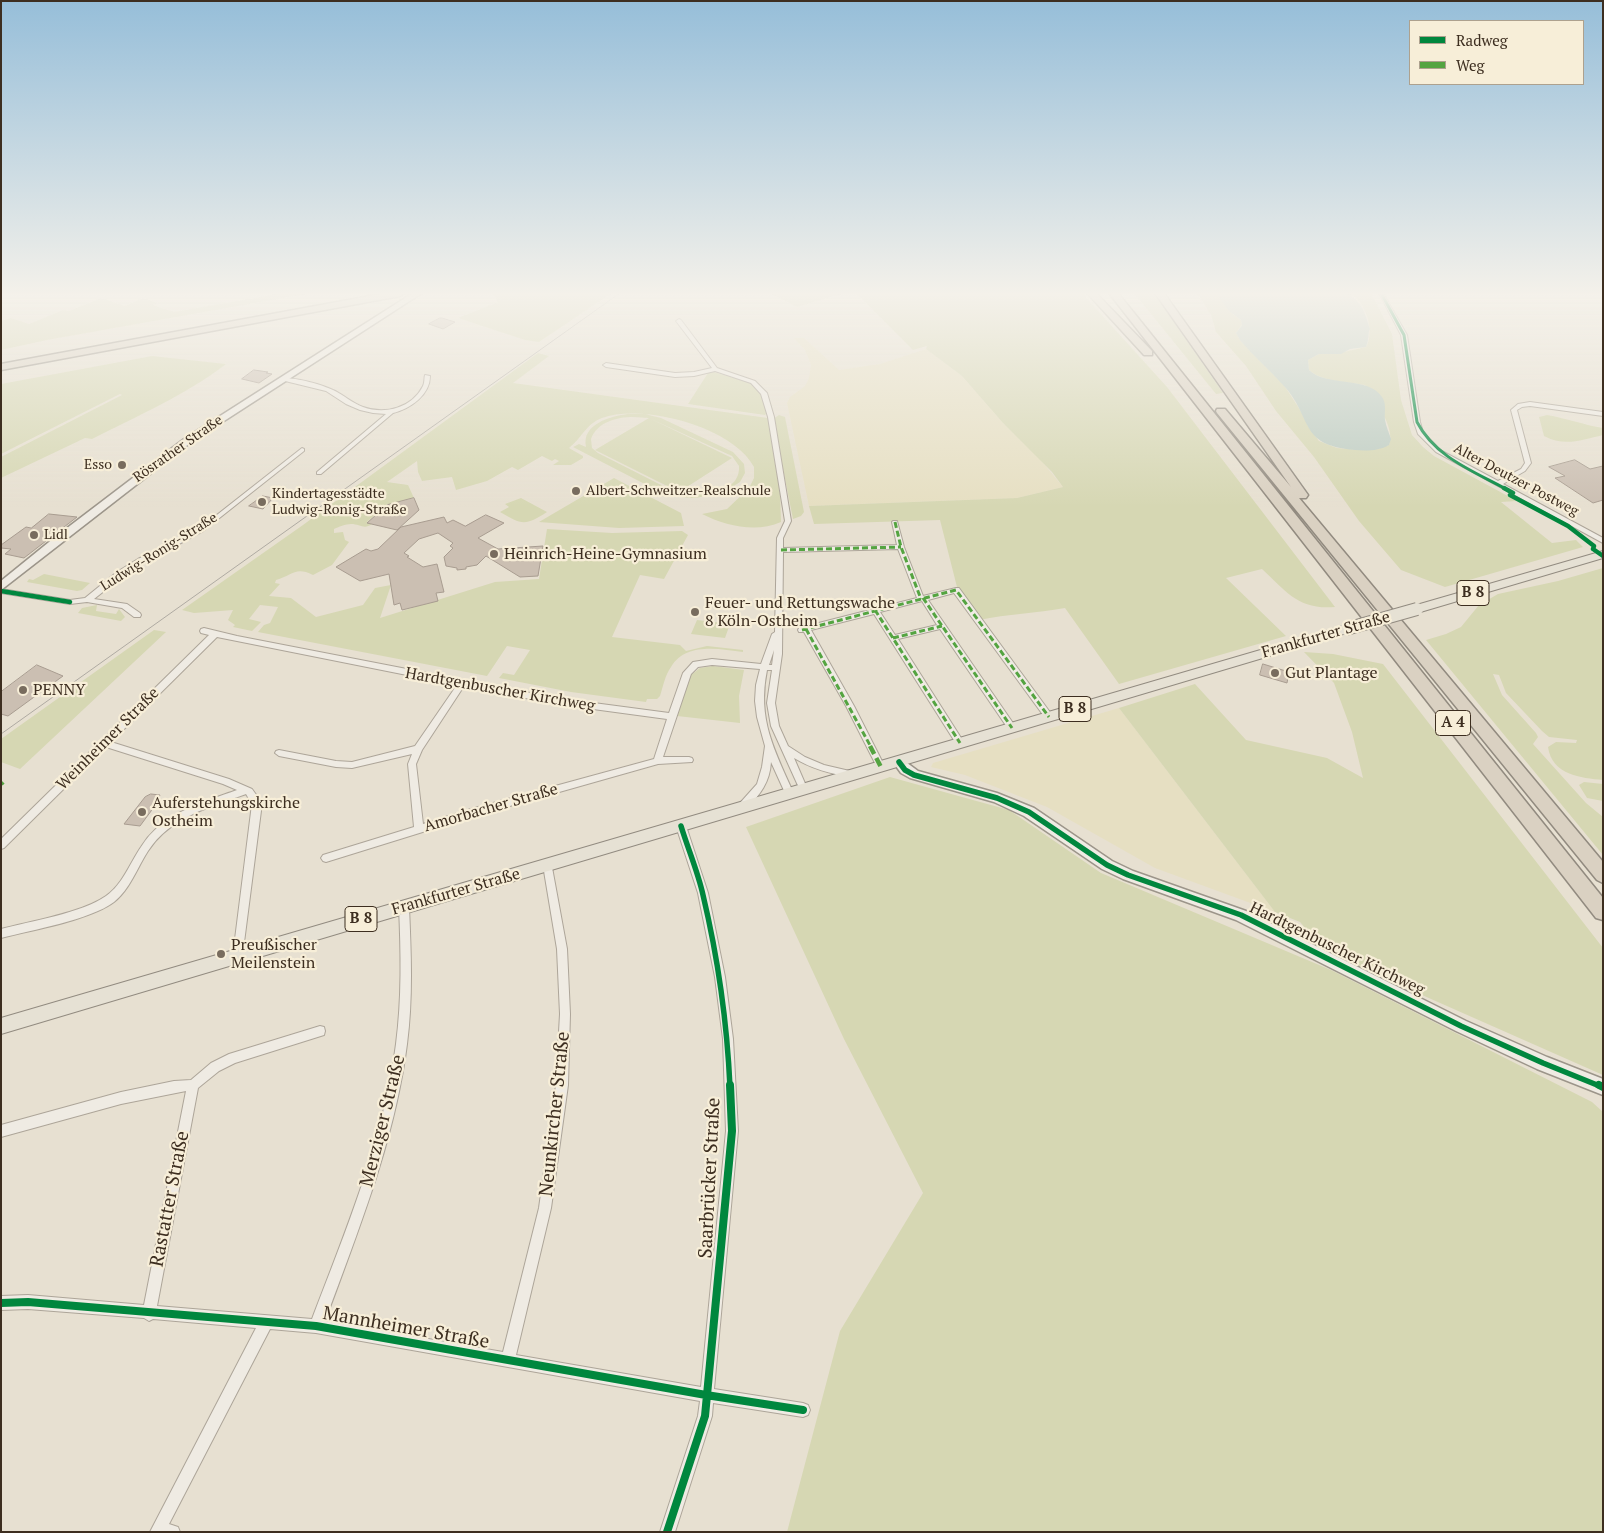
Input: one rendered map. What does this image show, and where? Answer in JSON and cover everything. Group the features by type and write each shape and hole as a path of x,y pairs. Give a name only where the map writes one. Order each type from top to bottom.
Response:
{"highway":[{"path":"1,367 14,365"},
{"name":"A 4","path":"1158,365 1254,470 1603,912"},
{"path":"1170,365 1254,470"},
{"name":"A 4","path":"1210,365 1288,475 1341,555 1603,875"},
{"path":"1194,378 1341,555"}],"main road":[{"name":"Rösrather Straße","path":"1,587 160,460 305,365"},
{"name":"Frankfurter Straße","path":"1,1026 681,826 796,790 899,762 1603,554"},
{"name":"Hardtgenbuscher Kirchweg","path":"899,762 905,770 914,775 997,798 1029,812 1107,865 1128,875 1241,915 1470,1029 1603,1088"}],"street":[{"path":"712,365 715,369"},
{"name":"Alter Deutzer Postweg","path":"1408,365 1420,433 1438,451 1603,541"},
{"path":"606,366 675,375 694,374 715,369 753,382 764,393 771,417 788,521 780,538 778,654 771,703 775,726 784,748 796,790"},
{"path":"283,379 327,390 351,405 360,408 390,413 399,411 422,392 427,384 426,376"},
{"path":"1497,484 1523,470 1528,463 1514,410 1516,408 1530,404 1603,414"},
{"path":"319,473 390,413"},
{"name":"Ludwig-Ronig-Straße","path":"87,600 127,570 201,530 302,450"},
{"path":"895,522 901,547 922,599 1012,728"},
{"path":"781,550 901,547"},
{"path":"881,767 804,629 956,590 1049,717"},
{"path":"1,591 70,602 87,600 124,606 138,615"},
{"path":"875,610 960,743"},
{"path":"744,806 758,792 766,778 768,748 761,720 760,703 764,667 779,622"},
{"path":"893,638 942,626"},
{"name":"Hardtgenbuscher Kirchweg","path":"204,630 215,634 556,702 672,717"},
{"name":"Weinheimer Straße","path":"1,845 215,634"},
{"path":"658,761 687,673 696,664 712,662 775,668"},
{"path":"419,829 412,764 418,748 462,684"},
{"path":"105,743 226,781 249,792 257,803 238,955"},
{"path":"279,753 336,764 352,765 418,748"},
{"path":"768,748 796,790"},
{"path":"784,748 809,764 825,770 851,774"},
{"name":"Amorbacher Straße","path":"326,858 419,829 658,761 689,760"},
{"path":"1,934 92,908 110,899 126,882 148,842 164,826 196,809 246,791"},
{"name":"Saarbrücker Straße","path":"667,1532 705,1416 732,1131 728,1039 720,977 703,893 681,826"},
{"name":"Neunkircher Straße","path":"508,1361 545,1208 562,1085 565,1014 562,949 548,865"},
{"name":"Merziger Straße","path":"316,1326 362,1205 392,1100 402,1043 406,978 404,907"},
{"path":"1,1131 121,1098 193,1085 215,1067 233,1058 320,1031"},
{"name":"Rastatter Straße","path":"149,1314 193,1085"},
{"name":"Mannheimer Straße","path":"1,1303 28,1302 149,1314 316,1326 508,1361 803,1410"},
{"path":"163,1530 266,1323"}],"shaded area":[{"path":"811,365 833,365 839,370 876,365 947,365 962,376 1003,423 1039,458 1063,487 1017,498 809,506 787,403 790,397 805,386 809,378"},
{"path":"1263,365 1308,365 1309,370 1316,375 1368,386 1382,397 1384,402 1385,420 1391,439 1389,445 1377,449 1355,450 1337,447 1324,442 1315,436 1309,428 1293,397"},
{"path":"1119,708 1275,912 1155,868 1047,807 965,775 931,767 933,763"}],"green space":[{"path":"106,365 225,365 195,386 144,413 92,439 85,438 1,478 1,457 122,395 120,394 1,454 1,384"},
{"path":"522,365 538,365 513,383 768,418 780,493 781,522 771,525 741,527 721,522 702,514 727,509 749,488 754,478 754,467 743,453 727,440 686,422 663,416 619,414 602,418 588,427 569,448 583,456 583,458 571,465 553,465 559,461 555,459 552,461 542,456 518,470 512,467 487,481 456,490 452,477 422,481 418,472 417,461 387,482 408,485 414,498 386,505 367,522 372,524 369,526 349,524 334,529 334,533 343,532 345,540 349,542 332,565 313,575 302,571 276,580 275,583 280,584 269,596 291,598 316,617 363,605 375,588 391,585 380,618 495,582 539,579 547,529 612,533 682,531 688,535 664,579 640,575 612,637 680,645 686,651 707,646 743,650 743,652 704,649 694,650 685,654 677,659 669,670 660,696 657,699 647,699 646,702 571,692 499,678 503,673 514,675 530,650 507,646 487,676 258,632 264,625 270,623 278,607 260,605 249,619 261,622 252,631 233,627 235,625 228,620 233,610 194,613 182,610 303,525"},
{"path":"947,365 1147,365 1167,387 1335,607 1312,606 1294,598 1262,569 1226,578 1286,636 1119,684 1065,608 979,620 957,587 940,520 814,524 809,506 1017,498 1063,487 1052,472 1003,423 962,376"},
{"path":"1192,365 1203,365 1223,393 1216,394"},
{"path":"1245,365 1264,365 1284,385 1319,441 1337,448 1360,450 1389,445 1390,438 1387,422 1378,406 1365,385 1321,377 1309,370 1308,365 1396,365 1401,400 1412,435 1423,447 1434,456 1517,501 1501,502 1552,543 1576,540 1583,547 1445,587 1401,570 1359,521 1314,457 1276,411"},
{"path":"714,372 753,384 762,394 767,413 765,415 688,404 708,373"},
{"path":"645,414 661,418 733,452 744,464 745,473 740,482 723,493 695,498 680,497 665,492 662,493 573,447 579,444 586,447 588,432 593,427 606,419 621,415","holes":["627,417 649,418 595,450 679,492 732,458 651,419 732,456 739,466 737,477 732,484 723,490 712,493 688,494 678,492 598,453 592,448 591,439 594,433 608,422"]},
{"path":"779,415 785,417 804,512 801,516 793,519 773,419"},
{"path":"1547,415 1603,428 1603,435 1573,442 1551,439 1544,436 1539,417"},
{"path":"614,478 681,513 684,526 619,528 539,522"},
{"path":"521,498 547,512 533,520 524,522 500,512 509,507 505,504"},
{"path":"1603,568 1603,780 1577,776 1561,769 1555,764 1548,747 1556,742 1576,743 1577,740 1549,737 1506,693 1499,675 1493,674 1502,695 1536,733 1538,737 1533,744 1586,803 1603,817 1603,855 1426,640 1461,627 1479,605 1498,594 1558,581"},
{"path":"44,574 90,583 82,590 77,591 27,582 29,579 33,580"},
{"path":"97,605 96,611 116,614 119,609 125,617 121,621 78,613 82,608"},
{"path":"697,620 730,624 725,638 691,634"},
{"path":"154,630 166,632 20,769 1,762 1,739"},
{"path":"1304,652 1333,654 1383,664 1603,948 1603,1075 1327,953 1300,922 1275,912 1119,708 1195,684 1246,740 1327,758 1363,778 1352,732 1334,683"},
{"path":"713,666 744,670 739,696 740,723 677,716 691,675 700,668"},
{"path":"890,777 1009,810 1101,873 1331,970 1592,1102 1603,1112 1603,1532 787,1532 840,1331 923,1193 844,1039 746,827"},
{"path":"1584,782 1603,784 1603,801 1587,798 1579,785"}],"building":[{"path":"254,370 272,374 259,383 242,379"},
{"path":"1575,460 1590,469 1603,466 1603,500 1593,503 1555,478 1565,476 1549,467"},
{"name":"Kindertagesstädte Ludwig-Ronig-Straße","path":"263,496 273,498 263,509 249,506"},
{"path":"414,498 419,510 397,530 367,523 387,505"},
{"name":"Lidl","path":"49,514 77,517 24,558 5,554 11,549 1,548 1,545 26,527 31,528"},
{"name":"Heinrich-Heine-Gymnasium","path":"486,515 504,523 478,538 498,549 543,546 538,576 520,577 486,556 477,565 466,567 466,569 457,570 457,568 446,566 444,557 453,548 450,546 453,543 438,533 419,539 404,553 423,567 437,564 444,592 436,593 438,601 402,610 400,603 394,605 389,574 360,581 336,567 366,549 371,551 378,549 401,527 444,517 447,523 453,520 465,526"},
{"name":"Gut Plantage","path":"1263,664 1289,672 1287,683 1260,675"},
{"name":"PENNY","path":"37,665 63,676 8,716 1,714 1,692"},
{"name":"Auferstehungskirche Ostheim","path":"151,794 160,795 158,799 160,799 140,826 124,824 145,797"}],"tram line":[{"path":"1,734 520,365"}],"marked path":[{"path":"895,522 901,547 921,599"},
{"path":"781,550 901,547"},
{"path":"802,630 956,590 1049,717"},
{"path":"923,598 1012,728"},
{"path":"875,610 960,743"},
{"path":"893,638 942,626"},
{"path":"806,629 850,706 881,767"}],"cycle path":[{"path":"1408,365 1417,422 1423,434 1433,445 1458,464 1513,493 1510,495 1579,533 1594,546 1593,549 1603,556"},
{"path":"1,591 70,602"},
{"path":"899,762 905,770 914,775 997,798 1029,812 1107,865 1128,875 1241,915 1461,1026 1543,1063 1603,1087"},
{"path":"667,1532 705,1416 732,1131 728,1039 720,977 703,893 681,826"},
{"path":"1,1303 28,1302 316,1326 706,1395 803,1410"}],"place":[{"name":"Esso","path":"122,465"},
{"name":"Albert-Schweitzer-Realschule","path":"576,491"},
{"name":"Kindertagesstädte Ludwig-Ronig-Straße","path":"262,502"},
{"name":"Lidl","path":"34,535"},
{"name":"Heinrich-Heine-Gymnasium","path":"494,554"},
{"name":"Feuer- und Rettungswache 8 Köln-Ostheim","path":"695,612"},
{"name":"Gut Plantage","path":"1275,673"},
{"name":"PENNY","path":"23,690"},
{"name":"Auferstehungskirche Ostheim","path":"142,812"},
{"name":"Preußischer Meilenstein","path":"221,954"}]}
